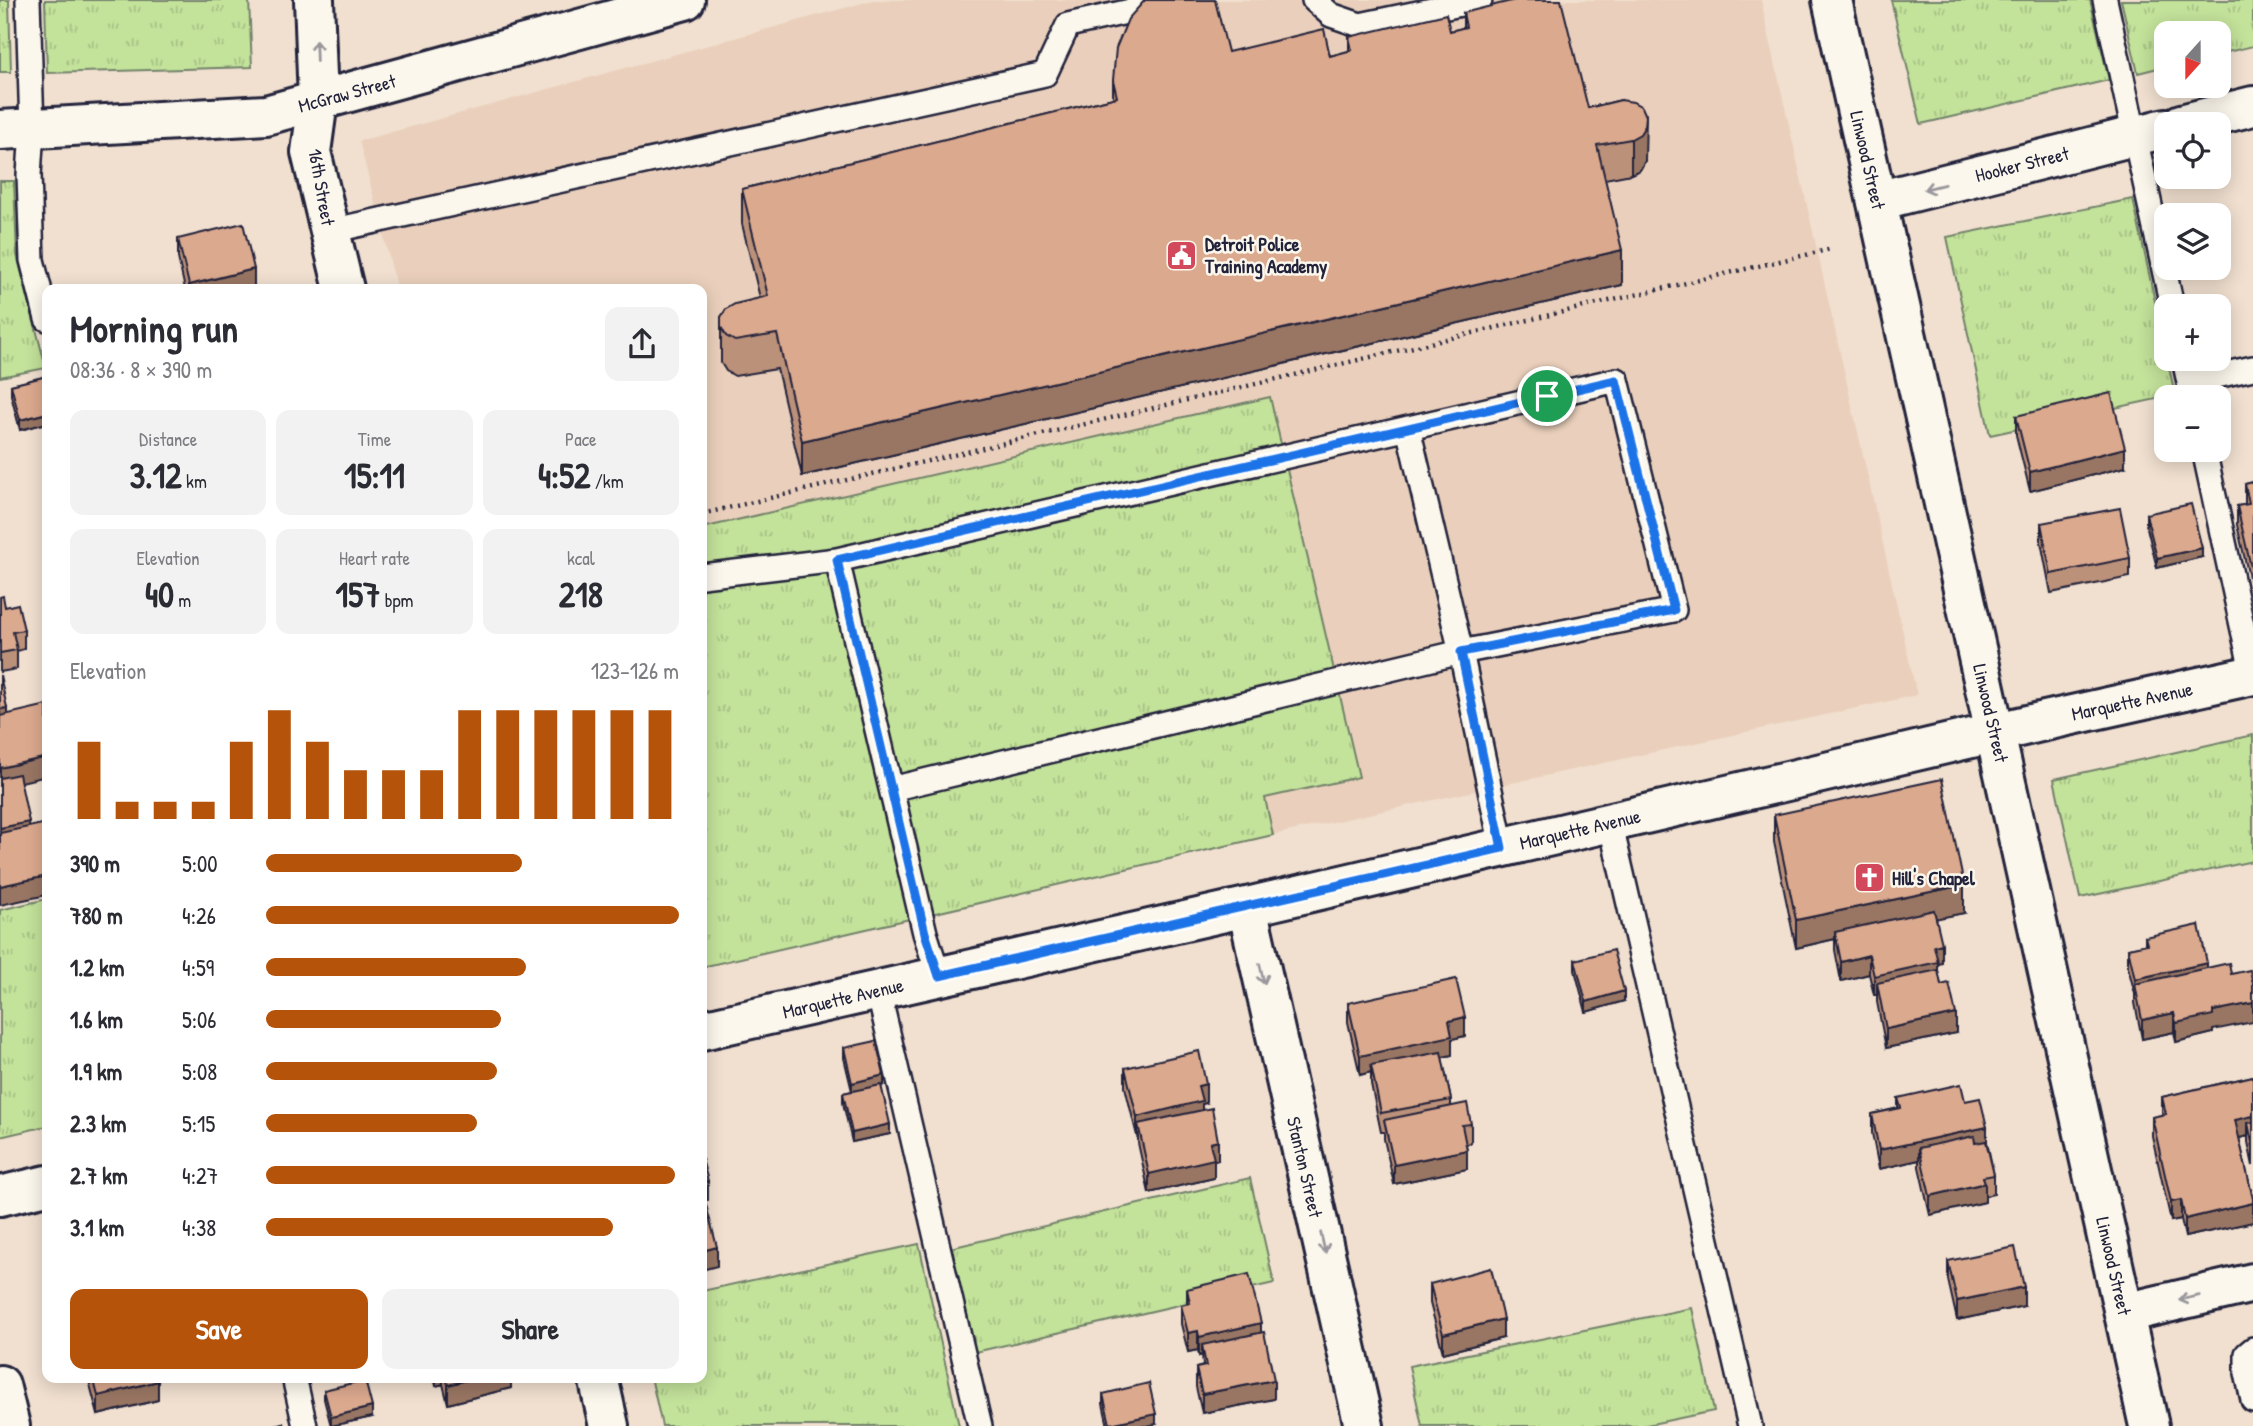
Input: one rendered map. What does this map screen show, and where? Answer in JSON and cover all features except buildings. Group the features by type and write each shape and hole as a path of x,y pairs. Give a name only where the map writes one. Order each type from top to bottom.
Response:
{"street":[{"name":"16th Street","path":"314,0 318,101 312,152 343,284"},
{"name":"Linwood Street","path":"1832,0 2149,1426"},
{"name":"McGraw Street","path":"16,129 266,115 669,2"},
{"path":"2229,112 2253,106"},
{"name":"Hooker Street","path":"1877,201 2150,132"},
{"name":"Marquette Avenue","path":"707,1029 2253,675"},
{"name":"Stanton Street","path":"1247,907 1364,1426"},
{"path":"0,1196 42,1186"},
{"path":"2124,1313 2253,1283"},
{"path":"599,1383 610,1426"},
{"path":"0,1385 10,1426"}],"lane":[{"path":"28,0 16,129 29,176 32,260 42,299"},
{"path":"330,231 1045,74 1068,25 1180,0"},
{"path":"1314,0 1331,15 1360,25 1480,0"},
{"path":"2105,0 2150,132 2170,294"},
{"path":"2202,385 2253,368"},
{"path":"707,575 837,560 1616,380 1674,610 1461,652 891,789"},
{"path":"1408,428 1461,652 1502,848"},
{"path":"2207,462 2253,675"},
{"path":"837,560 925,933 939,976"},
{"path":"1610,822 1750,1426"},
{"path":"878,990 980,1426"},
{"path":"2253,1349 2247,1354 2247,1373 2253,1400"},
{"path":"295,1383 305,1426"}],"path":[{"path":"707,513 1831,249"}],"shaded area":[{"name":"Detroit Police Training Academy","path":"873,0 1761,0 1917,695 1273,835 707,966 707,284 396,284 359,141"}],"green space":[{"path":"0,0 9,0 11,72 0,72"},
{"path":"45,0 249,0 252,67 47,73"},
{"path":"1891,0 2090,0 2109,80 1921,124"},
{"path":"2121,0 2253,0 2253,46 2231,51 2231,21 2154,21 2154,69 2138,73"},
{"path":"0,181 14,181 17,255 42,352 42,369 0,377"},
{"path":"2133,199 2154,297 2154,371 2170,371 2173,385 2154,385 2154,400 1990,435 1947,237"},
{"path":"1270,397 1359,777 1265,798 1273,835 707,966 707,527"},
{"path":"2253,735 2253,861 2080,898 2054,779"},
{"path":"42,900 42,1127 0,1137 0,910"},
{"path":"1250,1178 1274,1283 975,1352 950,1248"},
{"path":"919,1244 959,1426 662,1426 652,1383 707,1383 707,1290"},
{"path":"1692,1308 1714,1411 1642,1426 1422,1426 1409,1366"}],"place":[{"name":"Detroit Police Training Academy","path":"1182,255"},
{"name":"Hill's Chapel","path":"1869,878"}],"route":[{"path":"1616,380 1674,610 1461,652 1502,848 939,976 925,933 837,560 1547,396 1616,380"}]}
